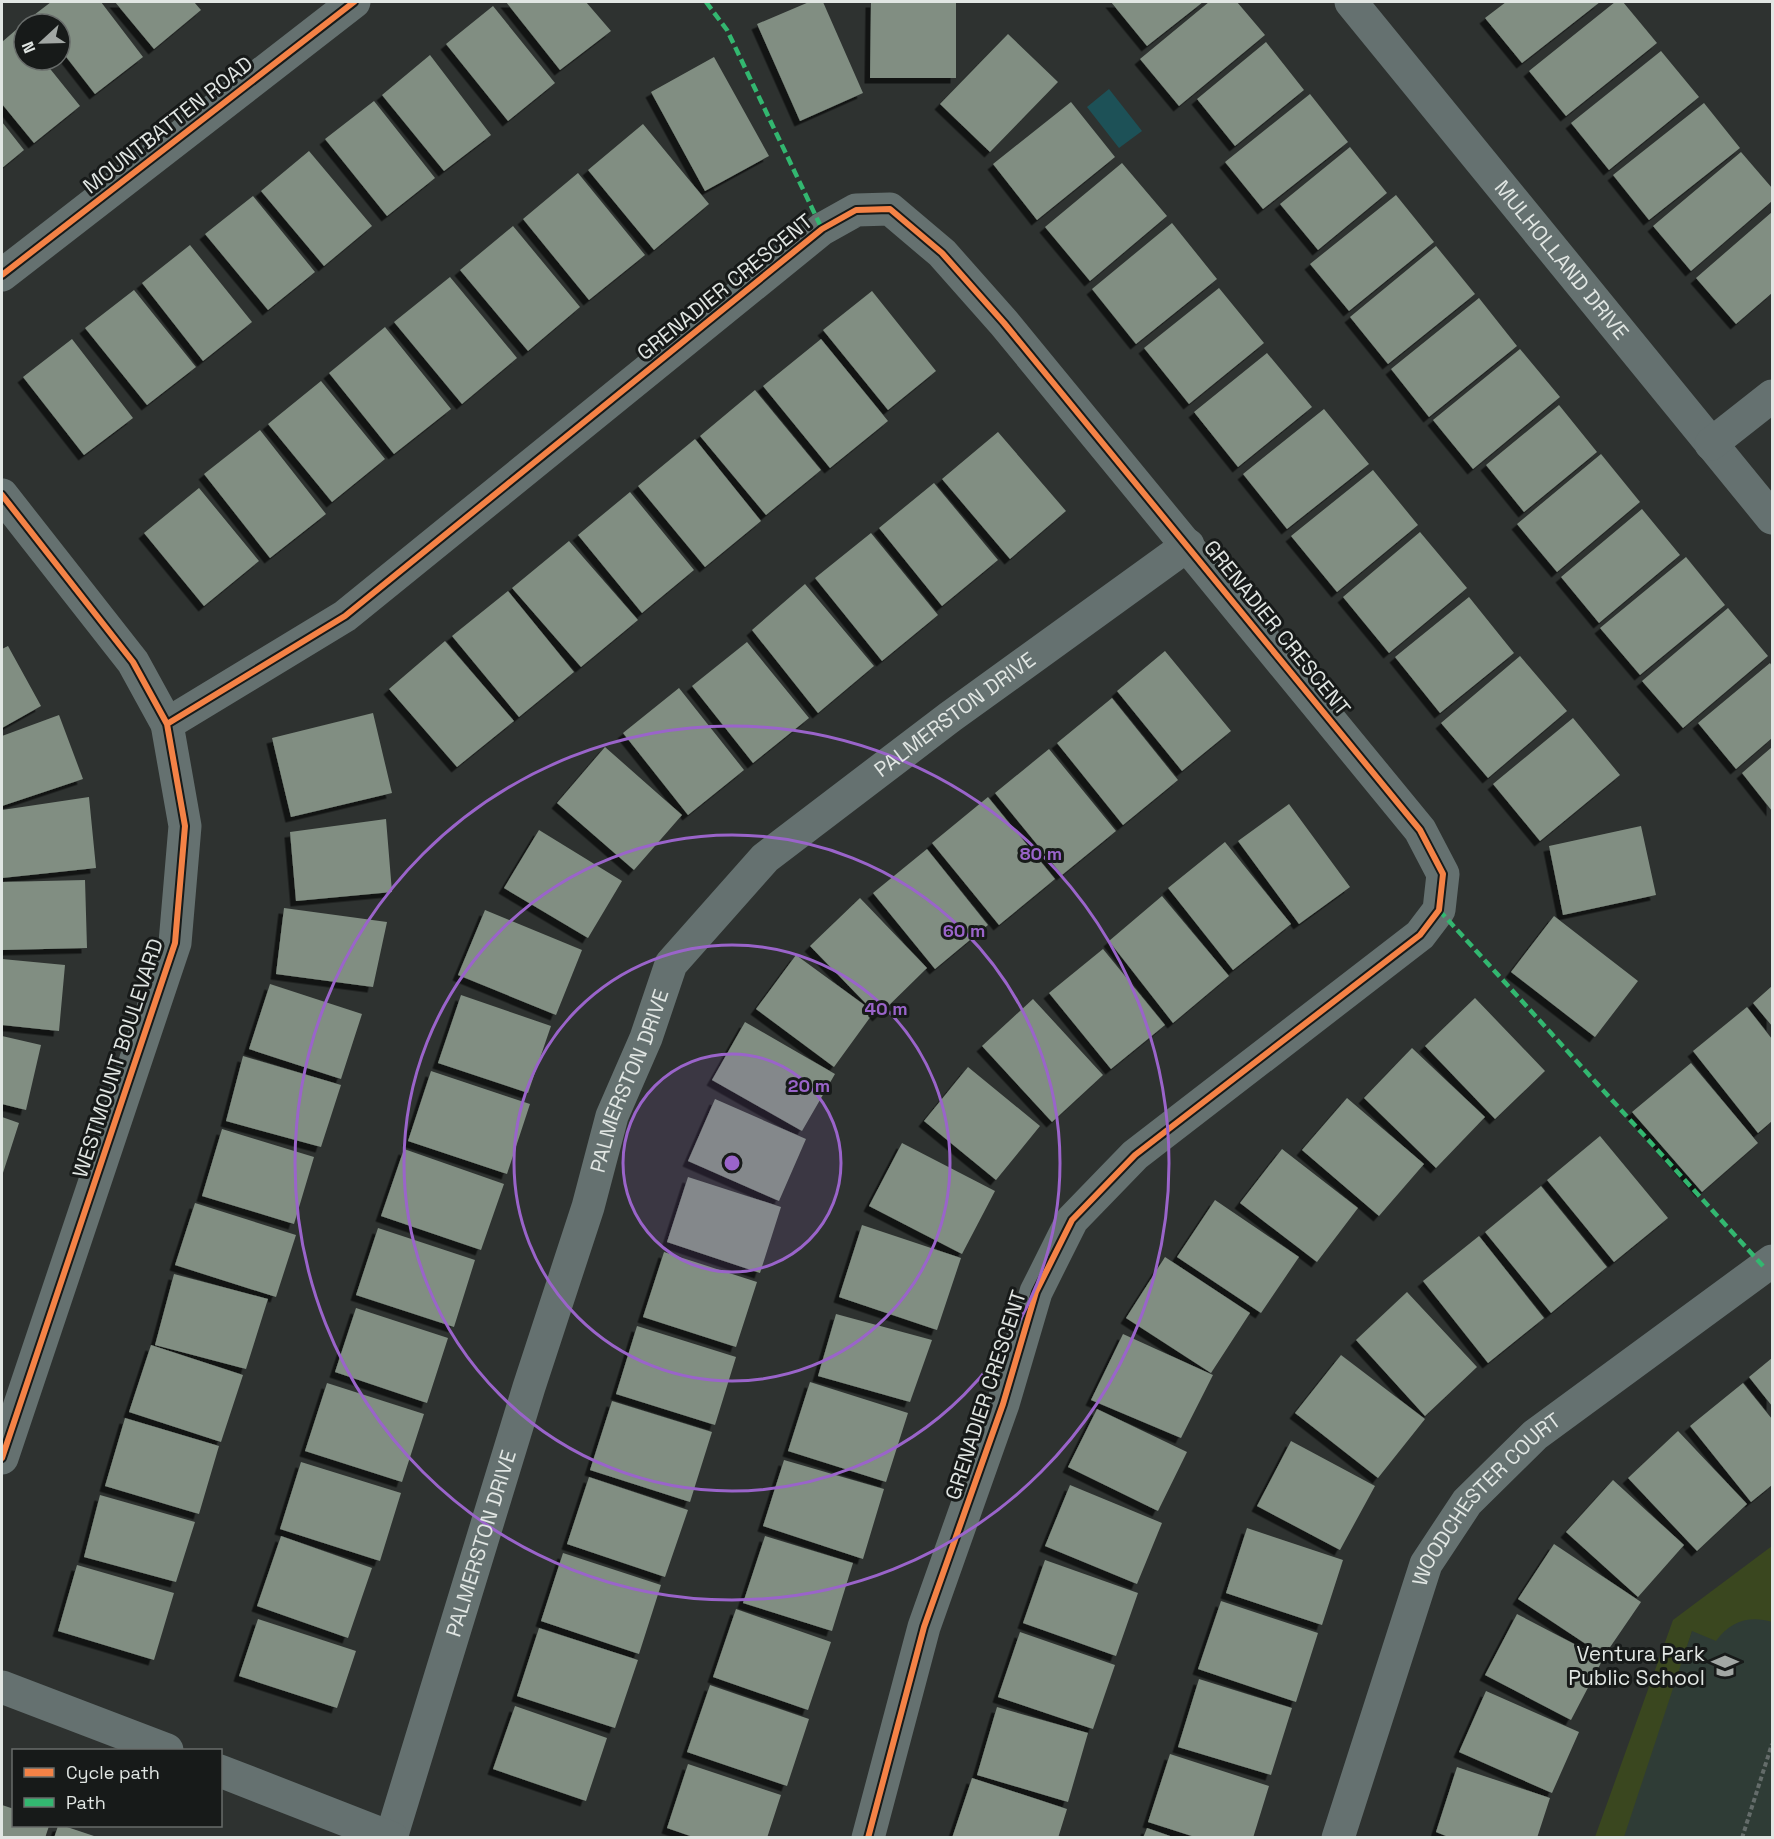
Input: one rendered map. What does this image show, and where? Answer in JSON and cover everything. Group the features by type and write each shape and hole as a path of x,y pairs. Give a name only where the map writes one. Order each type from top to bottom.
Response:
{"street":[{"name":"MOUNTBATTEN ROAD","path":"2,274 354,2"},
{"name":"MULHOLLAND DRIVE","path":"1360,5 1711,444 1773,518"},
{"name":"GRENADIER CRESCENT","path":"167,724 345,616 822,229 856,210 890,208 942,253 1004,322 1094,435 1188,545 1420,830 1443,874 1439,910 1420,935 1135,1155 1072,1220 1036,1292 1003,1404 924,1627 868,1838"},
{"path":"1711,444 1773,396"},
{"name":"WESTMOUNT BOULEVARD","path":"2,495 133,662 167,724 185,826 175,943 2,1458"},
{"name":"PALMERSTON DRIVE","path":"391,1837 529,1387 588,1207 612,1116 646,1038 671,964 765,858 950,717 1188,545"},
{"name":"WOODCHESTER COURT","path":"1338,1838 1426,1564 1467,1502 1534,1435 1773,1261"},
{"path":"2,1687 164,1749"},
{"path":"222,1772 391,1837"}],"path":[{"path":"1742,1838 1773,1744"}],"shaded area":[{"name":"Ventura Park Public School","path":"1772,1552 1772,1837 1621,1838 1692,1631"}],"green space":[{"path":"1772,1546 1772,1622 1756,1619 1741,1621 1734,1624 1716,1641 1692,1631 1624,1837 1595,1837 1673,1620"}],"water":[{"path":"1109,89 1142,131 1119,148 1087,107"}],"building":[{"path":"51,2 101,2 143,57 95,94 72,64 72,12 38,12"},
{"path":"115,2 194,2 201,10 154,49"},
{"path":"506,2 586,2 611,31 560,70"},
{"path":"809,2 823,2 863,93 800,121 757,24"},
{"path":"871,2 956,2 956,78 870,78"},
{"path":"1111,2 1203,2 1147,46"},
{"path":"1209,2 1237,2 1265,35 1179,106 1140,59"},
{"path":"1506,2 1600,2 1522,63 1485,18"},
{"path":"1615,2 1623,2 1657,43 1566,116 1529,71"},
{"path":"493,6 555,83 508,121 446,44"},
{"path":"12,33 12,72 53,72 80,106 34,143 2,104 2,42"},
{"path":"1008,34 1058,82 990,152 940,104"},
{"path":"1266,42 1304,90 1235,146 1197,99"},
{"path":"1661,51 1699,97 1609,170 1571,123"},
{"path":"430,55 491,135 444,171 382,95"},
{"path":"714,57 769,156 705,191 651,92"},
{"path":"1310,94 1348,142 1263,209 1225,162"},
{"path":"374,101 435,178 387,216 325,139"},
{"path":"1071,102 1115,157 1037,220 993,164"},
{"path":"1704,103 1740,148 1649,220 1613,175"},
{"path":"2,122 24,150 2,168"},
{"path":"643,124 709,204 654,250 588,170"},
{"path":"1350,147 1387,193 1318,250 1280,204"},
{"path":"309,151 372,226 324,266 261,191"},
{"path":"1741,152 1772,188 1772,201 1691,271 1653,226"},
{"path":"1122,163 1167,216 1090,281 1045,227"},
{"path":"578,173 645,255 589,300 523,219"},
{"path":"1396,195 1434,242 1349,311 1310,264"},
{"path":"253,196 315,272 268,310 205,234"},
{"path":"1772,212 1772,293 1736,324 1696,278"},
{"path":"1172,223 1217,279 1136,344 1092,289"},
{"path":"513,226 580,307 528,351 460,270"},
{"path":"190,245 252,322 203,361 142,283"},
{"path":"1436,246 1475,294 1388,364 1350,317"},
{"path":"450,277 517,358 462,404 394,322"},
{"path":"1219,288 1264,343 1189,404 1144,348"},
{"path":"134,290 196,367 147,405 85,328"},
{"path":"872,291 936,371 888,410 823,330"},
{"path":"1479,298 1517,346 1429,417 1391,369"},
{"path":"385,327 451,409 394,454 329,373"},
{"path":"72,339 133,418 84,455 23,377"},
{"path":"821,339 888,421 830,468 763,386"},
{"path":"1520,349 1560,397 1473,469 1433,420"},
{"path":"1267,353 1312,407 1238,467 1194,412"},
{"path":"321,381 385,459 332,502 268,424"},
{"path":"755,390 821,470 766,515 700,436"},
{"path":"1559,405 1597,452 1524,512 1486,465"},
{"path":"1324,409 1369,464 1287,529 1243,474"},
{"path":"260,430 326,514 270,558 204,474"},
{"path":"998,432 1066,511 1010,559 942,479"},
{"path":"695,439 761,521 705,567 638,486"},
{"path":"1601,454 1640,502 1557,572 1517,524"},
{"path":"1373,470 1418,525 1337,592 1291,536"},
{"path":"934,483 998,560 942,606 879,528"},
{"path":"199,488 259,561 204,606 144,533"},
{"path":"630,492 694,570 642,613 578,535"},
{"path":"1642,509 1680,555 1599,623 1561,577"},
{"path":"1420,532 1467,588 1389,653 1343,597"},
{"path":"871,533 938,615 882,661 815,578"},
{"path":"569,541 638,620 581,667 512,588"},
{"path":"1686,557 1725,605 1640,675 1600,628"},
{"path":"805,584 874,666 818,713 752,630"},
{"path":"508,591 574,672 519,717 452,636"},
{"path":"1469,597 1514,653 1440,713 1395,657"},
{"path":"1728,608 1768,656 1683,728 1642,681"},
{"path":"445,641 514,721 457,767 389,689"},
{"path":"747,642 809,718 753,763 692,686"},
{"path":"8,646 41,706 2,728 2,649"},
{"path":"1165,651 1231,731 1182,771 1117,691"},
{"path":"1520,656 1567,711 1488,778 1441,723"},
{"path":"1770,663 1772,666 1772,738 1736,769 1698,723"},
{"path":"679,688 744,770 688,815 623,733"},
{"path":"1112,698 1178,780 1123,825 1057,743"},
{"path":"373,713 392,793 291,817 272,738"},
{"path":"59,715 83,779 2,806 2,736"},
{"path":"1573,718 1620,775 1540,841 1493,784"},
{"path":"605,747 682,815 634,870 557,803"},
{"path":"1772,747 1772,811 1742,773"},
{"path":"1049,749 1116,831 1062,875 995,793"},
{"path":"89,797 96,868 2,878 2,810"},
{"path":"988,797 1055,879 999,925 932,843"},
{"path":"1289,804 1350,887 1299,924 1238,841"},
{"path":"386,819 392,892 296,901 290,832"},
{"path":"1641,826 1656,895 1563,915 1549,846"},
{"path":"539,830 622,881 588,938 504,888"},
{"path":"1225,842 1291,924 1233,970 1168,888"},
{"path":"927,849 988,925 935,969 873,893"},
{"path":"85,880 87,948 2,950 2,882"},
{"path":"1162,896 1229,976 1173,1023 1109,941"},
{"path":"860,898 927,968 878,1016 810,946"},
{"path":"284,908 387,922 373,987 276,974"},
{"path":"485,910 582,950 556,1015 458,975"},
{"path":"1554,916 1638,981 1595,1037 1511,972"},
{"path":"1103,949 1165,1025 1111,1069 1049,993"},
{"path":"796,955 874,1012 834,1067 756,1009"},
{"path":"2,959 65,965 59,1031 2,1025"},
{"path":"270,984 362,1014 341,1079 249,1049"},
{"path":"1772,986 1772,1026 1753,1003"},
{"path":"461,995 551,1026 528,1093 438,1063"},
{"path":"1475,998 1545,1071 1495,1119 1425,1046"},
{"path":"1033,999 1103,1075 1052,1122 982,1046"},
{"path":"1747,1007 1772,1039 1772,1121 1758,1133 1693,1051"},
{"path":"745,1022 835,1074 802,1131 712,1080"},
{"path":"2,1036 41,1045 26,1110 2,1104"},
{"path":"1412,1048 1485,1117 1436,1168 1364,1098"},
{"path":"243,1056 341,1085 321,1147 226,1121"},
{"path":"1691,1063 1758,1143 1702,1192 1632,1112"},
{"path":"968,1067 1040,1126 996,1180 924,1121"},
{"path":"431,1071 530,1104 507,1174 408,1141"},
{"path":"1347,1098 1424,1164 1379,1216 1302,1150"},
{"path":"715,1099 806,1139 779,1201 688,1161"},
{"path":"2,1117 19,1123 2,1176"},
{"path":"222,1129 314,1157 294,1224 202,1196"},
{"path":"1600,1136 1668,1218 1614,1262 1547,1180"},
{"path":"902,1143 995,1191 962,1254 869,1206"},
{"path":"404,1149 504,1184 481,1250 381,1216"},
{"path":"1282,1149 1358,1208 1317,1262 1240,1203"},
{"path":"688,1177 781,1207 760,1273 667,1242"},
{"path":"1541,1186 1607,1267 1551,1313 1485,1232"},
{"path":"1215,1200 1299,1257 1261,1313 1177,1257"},
{"path":"195,1203 296,1235 276,1297 175,1265"},
{"path":"862,1225 961,1258 937,1330 839,1297"},
{"path":"378,1228 475,1260 454,1327 356,1295"},
{"path":"1479,1236 1544,1318 1488,1363 1423,1281"},
{"path":"664,1252 757,1282 736,1347 643,1317"},
{"path":"1165,1257 1250,1313 1211,1373 1126,1318"},
{"path":"174,1274 268,1299 246,1369 155,1345"},
{"path":"1407,1292 1477,1367 1425,1416 1356,1340"},
{"path":"356,1308 448,1338 427,1403 335,1372"},
{"path":"836,1314 932,1340 910,1402 818,1376"},
{"path":"637,1326 736,1357 715,1425 616,1394"},
{"path":"1123,1334 1213,1375 1181,1438 1091,1400"},
{"path":"151,1345 243,1375 221,1442 129,1412"},
{"path":"1341,1355 1425,1419 1378,1478 1295,1413"},
{"path":"1772,1358 1772,1406 1749,1377"},
{"path":"810,1382 908,1413 886,1482 788,1451"},
{"path":"327,1383 424,1414 402,1482 305,1451"},
{"path":"1743,1383 1772,1419 1772,1485 1751,1502 1690,1426"},
{"path":"612,1401 712,1432 690,1502 590,1470"},
{"path":"1097,1409 1187,1452 1158,1511 1068,1467"},
{"path":"125,1418 219,1446 199,1514 105,1486"},
{"path":"1678,1431 1747,1504 1697,1551 1628,1478"},
{"path":"1291,1441 1375,1486 1340,1550 1257,1506"},
{"path":"784,1460 884,1489 863,1559 763,1526"},
{"path":"301,1462 401,1493 380,1561 280,1529"},
{"path":"589,1477 688,1510 665,1577 567,1544"},
{"path":"1613,1480 1684,1545 1638,1597 1566,1532"},
{"path":"1070,1485 1162,1523 1137,1584 1045,1546"},
{"path":"100,1495 195,1522 176,1582 84,1557"},
{"path":"1247,1528 1343,1560 1322,1625 1226,1593"},
{"path":"281,1536 372,1568 348,1638 257,1606"},
{"path":"765,1536 853,1563 832,1631 743,1603"},
{"path":"1554,1544 1641,1602 1604,1656 1518,1599"},
{"path":"563,1553 661,1585 639,1654 541,1621"},
{"path":"1045,1560 1138,1593 1116,1656 1023,1623"},
{"path":"77,1565 174,1593 154,1660 58,1631"},
{"path":"1221,1601 1318,1633 1296,1702 1198,1669"},
{"path":"736,1609 831,1642 808,1710 713,1677"},
{"path":"1517,1614 1603,1659 1571,1720 1485,1675"},
{"path":"258,1619 356,1651 337,1708 239,1676"},
{"path":"539,1628 638,1660 615,1728 517,1696"},
{"path":"1020,1632 1115,1665 1093,1729 998,1697"},
{"path":"1199,1679 1292,1708 1271,1775 1178,1747"},
{"path":"710,1685 809,1719 787,1786 687,1752"},
{"path":"1486,1691 1579,1732 1552,1793 1459,1752"},
{"path":"515,1706 607,1738 586,1801 493,1769"},
{"path":"997,1707 1088,1733 1068,1802 977,1775"},
{"path":"1170,1754 1269,1786 1253,1838 1198,1838 1148,1822"},
{"path":"688,1764 781,1795 767,1838 696,1838 667,1828"},
{"path":"1457,1767 1550,1798 1537,1838 1451,1838 1436,1832"},
{"path":"972,1778 1067,1809 1058,1838 952,1838"},
{"path":"2,1805 12,1808 12,1827 49,1827 45,1838 2,1838"},
{"path":"58,1827 67,1827 100,1838 54,1838"},
{"path":"1147,1828 1173,1837 1173,1838 1143,1838"}],"marked path":[{"path":"706,2 727,30 822,229"},
{"path":"1439,910 1763,1266"}],"cycle path":[{"path":"2,275 354,2"},
{"path":"167,724 345,616 822,229 856,210 890,209 942,253 1004,323 1420,830 1443,874 1439,910 1420,935 1135,1155 1072,1220 1036,1292 1003,1404 924,1627 868,1838"},
{"path":"2,495 133,662 167,724 185,826 175,943 2,1458"}],"place":[{"name":"Ventura Park Public School","path":"1725,1666"}]}
